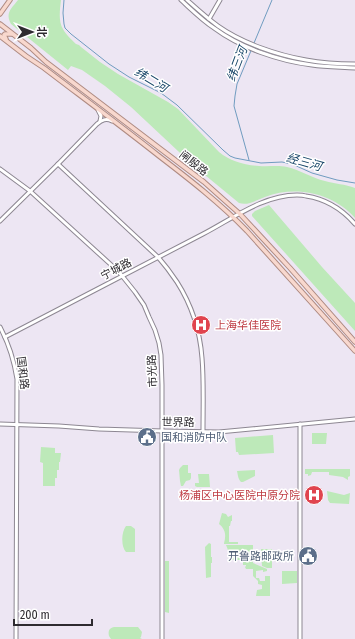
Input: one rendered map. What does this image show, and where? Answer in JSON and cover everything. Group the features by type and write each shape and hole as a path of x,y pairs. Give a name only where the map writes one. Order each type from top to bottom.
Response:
{"main road":[{"path":"0,14 10,0"},
{"name":"闸殷路","path":"0,24 14,34 46,62 204,182 240,214 355,342"},
{"path":"10,43 5,38 4,34 14,34"},
{"name":"闸殷路","path":"0,36 114,121 216,202 250,234 355,350"},
{"path":"216,202 224,204 225,202 221,197"},
{"path":"250,234 249,229 253,228"}],"street":[{"path":"181,0 208,20 231,34 256,48 284,59 329,67 355,68"},
{"path":"187,0 208,20"},
{"path":"208,20 220,0"},
{"path":"256,48 306,60 355,64"},
{"path":"0,221 97,124 101,119 101,115 94,106"},
{"path":"97,124 105,119 114,121"},
{"path":"58,164 158,257 172,274 185,297 200,343 203,367 203,432"},
{"name":"市光路","path":"0,169 30,191 123,276 144,305 155,330 161,355 162,639"},
{"name":"宁城路","path":"5,337 268,199 297,194 316,198 330,204 348,216 355,224"},
{"name":"国和路","path":"0,327 11,351 17,378 16,639"},
{"name":"世界路","path":"0,424 203,432 236,431 355,419"},
{"path":"300,424 300,639"}],"green space":[{"path":"18,0 61,0 61,26 76,44 118,74 178,109 219,152 228,158 248,165 287,167 320,180 355,188 355,218 336,202 325,197 301,192 277,193 249,203 239,203 194,166 131,107 105,86 82,70 71,66 68,70 11,24 9,14"},
{"path":"269,205 355,303 355,331 252,216 255,211"},
{"path":"312,433 327,433 326,444 312,444"},
{"path":"273,435 274,453 239,455 238,452 236,452 235,438"},
{"path":"41,447 55,448 55,453 61,453 59,470 57,470 57,478 55,478 55,486 43,486 43,463 40,462"},
{"path":"183,465 188,465 188,473 191,473 191,478 190,480 186,481 183,486 181,486 179,470"},
{"path":"305,469 350,469 350,476 348,477 348,480 343,477 329,475 329,472 312,472 311,475 308,476 308,474 305,474"},
{"path":"255,470 255,476 243,482 240,481 237,471"},
{"path":"198,474 209,474 210,487 195,486 195,483 199,483"},
{"path":"327,491 344,495 350,493 349,504 330,503 328,500"},
{"path":"222,513 226,514 228,517 232,515 232,521 229,526 229,542 238,542 238,544 224,544 225,532 219,524"},
{"path":"126,526 131,526 135,529 135,552 126,552 124,550 122,536"},
{"path":"209,543 211,544 212,557 211,577 206,578 205,547"},
{"path":"226,545 253,545 253,563 267,569 267,571 263,572 263,570 256,571 256,578 259,578 260,581 265,581 265,576 270,576 270,596 256,596 257,590 262,589 262,585 258,584 258,581 253,576 253,569 246,569 246,565 243,565 243,560 232,560"},
{"path":"261,549 272,549 272,568 262,566"},
{"path":"165,561 169,561 169,613 165,612"},
{"path":"282,571 297,571 297,583 282,584"},
{"path":"114,627 138,627 142,632 140,638 142,639 111,639 109,636 109,631"}],"waterway":[{"name":"纬二河","path":"64,0 64,24 65,28 71,34 109,64 129,77 161,93 177,105 230,156 261,163 282,162 292,164 312,173 355,183"},
{"name":"纬三河","path":"254,43 272,0"},
{"name":"纬三河","path":"249,160 234,106 237,84 253,46"}],"place":[{"name":"上海华佳医院","path":"201,325"},
{"name":"国和消防中队","path":"147,437"},
{"name":"杨浦区中心医院中原分院","path":"314,495"},
{"name":"开鲁路邮政所","path":"308,556"}],"water label":[{"name":"经三河","path":"304,162"}]}
